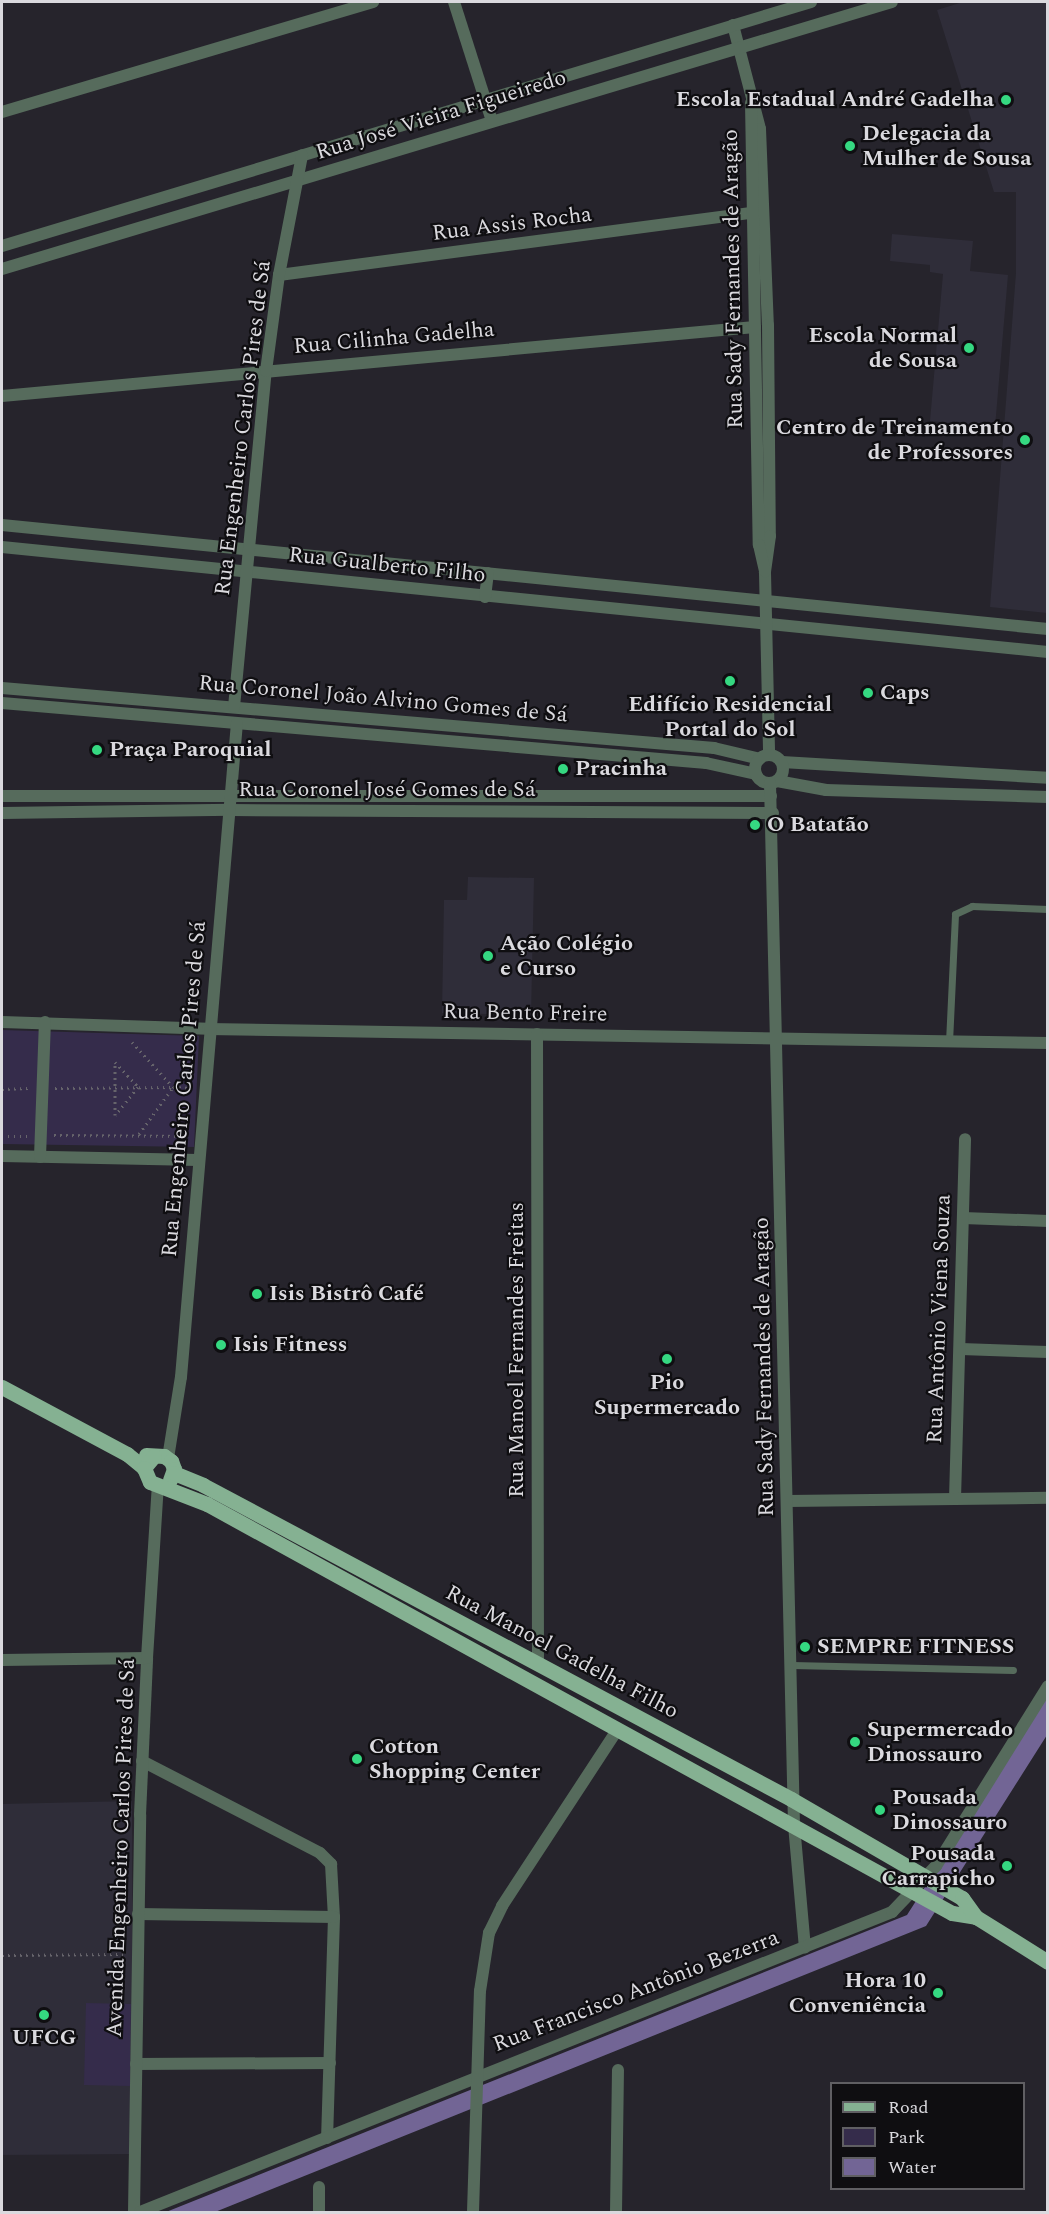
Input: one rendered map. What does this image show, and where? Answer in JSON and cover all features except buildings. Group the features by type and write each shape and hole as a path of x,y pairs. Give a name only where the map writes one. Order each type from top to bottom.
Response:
{"main road":[{"path":"2,1387 127,1454 144,1468 147,1479 160,1485 174,1473 161,1457 127,1454"},
{"path":"144,1468 161,1457"},
{"name":"Rua Manoel Gadelha Filho","path":"174,1473 203,1485 791,1799 962,1898 976,1917"},
{"name":"Rua Manoel Gadelha Filho","path":"160,1485 207,1504 952,1913 976,1917"},
{"path":"976,1917 1047,1962"}],"street":[{"path":"2,112 373,2"},
{"path":"454,2 492,121"},
{"name":"Rua José Vieira Figueiredo","path":"2,246 812,2"},
{"name":"Rua José Vieira Figueiredo","path":"2,269 892,2"},
{"path":"733,26 752,99"},
{"name":"Rua Sady Fernandes de Aragão","path":"752,99 751,213 756,327 759,545 765,573 768,624 764,757 756,774"},
{"name":"Rua Sady Fernandes de Aragão","path":"752,99 760,129 768,325 770,536 765,573"},
{"name":"Rua Engenheiro Carlos Pires de Sá","path":"161,1457 177,1418 208,1029 231,810 230,707 249,549 266,371 279,275 300,179 302,155"},
{"name":"Rua Assis Rocha","path":"279,275 751,213"},
{"name":"Rua Cilinha Gadelha","path":"2,396 756,327"},
{"name":"Rua Gualberto Filho","path":"2,525 1044,629"},
{"path":"65,554 69,531"},
{"name":"Rua Gualberto Filho","path":"2,547 1042,651"},
{"path":"485,597 488,573"},
{"path":"651,613 655,590"},
{"path":"955,642 957,620"},
{"path":"1042,651 1044,629"},
{"name":"Rua Coronel João Alvino Gomes de Sá","path":"2,688 714,748 782,762"},
{"path":"58,708 59,693"},
{"name":"Rua Coronel João Alvino Gomes de Sá","path":"2,703 706,763 756,774"},
{"path":"261,725 265,718 262,710"},
{"path":"346,732 348,717"},
{"path":"465,742 467,727"},
{"path":"581,752 583,737"},
{"path":"782,762 1047,778"},
{"name":"Rua Sady Fernandes de Aragão","path":"782,762 783,772 773,787 772,813 776,1037 792,1665 791,1799 805,1948"},
{"path":"756,774 773,787"},
{"name":"Rua Coronel José Gomes de Sá","path":"2,796 773,787 1047,797"},
{"name":"Rua Coronel José Gomes de Sá","path":"2,813 231,810 772,813"},
{"name":"Rua Bento Freire","path":"2,1022 208,1029 1047,1043"},
{"path":"40,1157 45,1022"},
{"name":"Rua Manoel Fernandes Freitas","path":"537,1034 538,1665"},
{"name":"Rua Antônio Viena Souza","path":"955,1499 961,1349 965,1139"},
{"path":"2,1156 198,1160"},
{"path":"963,1218 1047,1221"},
{"path":"961,1349 1047,1352"},
{"name":"Avenida Engenheiro Carlos Pires de Sá","path":"134,2212 142,1761 160,1485"},
{"path":"788,1501 1047,1498"},
{"path":"2,1660 147,1658"},
{"name":"Rua Francisco Antônio Bezerra","path":"140,2212 476,2081 892,1912 918,1894 931,1880 1047,1686"},
{"path":"473,2212 480,1991 489,1933 502,1906 617,1730"},
{"path":"142,1761 328,1860 332,1868 334,1917 327,2138"},
{"path":"138,1914 334,1917"},
{"path":"136,2064 330,2063"},
{"path":"616,2212 618,2070"},
{"path":"319,2187 319,2212"}],"lane":[{"path":"949,1042 955,914 972,906 1047,909"},
{"path":"792,1665 1012,1670"}],"path":[{"path":"120,1040 142,1041"},
{"path":"131,1041 173,1087"},
{"path":"115,1062 138,1087 115,1115 115,1062"},
{"path":"2,1089 115,1086 199,1088"},
{"path":"139,1134 173,1087"},
{"path":"2,1136 139,1134 197,1136"},
{"path":"2,1955 138,1954"}],"shaded area":[{"path":"963,2 1047,2 1047,613 990,607 1016,273 1016,192 994,192 937,10"},
{"name":"Escola Normal de Sousa","path":"892,234 973,241 970,271 1008,275 995,427 930,421 943,274 930,272 930,265 890,261"},
{"name":"Ação Colégio e Curso","path":"468,877 534,878 531,1015 442,1013 444,900 467,900"},
{"path":"132,1801 133,2154 2,2155 2,1804"}],"green space":[{"path":"2,1030 199,1036 194,1147 2,1144"},
{"path":"86,2003 131,2004 130,2086 84,2085"}],"water":[{"path":"1047,1696 1047,1735 926,1926 215,2212 166,2212 907,1915"}],"place":[{"name":"Escola Estadual André Gadelha","path":"1006,100"},
{"name":"Delegacia da Mulher de Sousa","path":"850,146"},
{"name":"Escola Normal de Sousa","path":"969,348"},
{"name":"Centro de Treinamento de Professores","path":"1025,440"},
{"name":"Edifício Residencial Portal do Sol","path":"730,681"},
{"name":"Caps","path":"868,693"},
{"name":"Praça Paroquial","path":"97,750"},
{"name":"Pracinha","path":"563,769"},
{"name":"O Batatão","path":"755,825"},
{"name":"Ação Colégio e Curso","path":"488,956"},
{"name":"Isis Bistrô Café","path":"257,1294"},
{"name":"Isis Fitness","path":"221,1345"},
{"name":"Pio Supermercado","path":"667,1359"},
{"name":"SEMPRE FITNESS","path":"805,1647"},
{"name":"Supermercado Dinossauro","path":"855,1742"},
{"name":"Cotton Shopping Center","path":"357,1759"},
{"name":"Pousada Dinossauro","path":"880,1810"},
{"name":"Pousada Carrapicho","path":"1007,1866"},
{"name":"Hora 10 Conveniência","path":"938,1993"},
{"name":"UFCG","path":"44,2015"}]}
